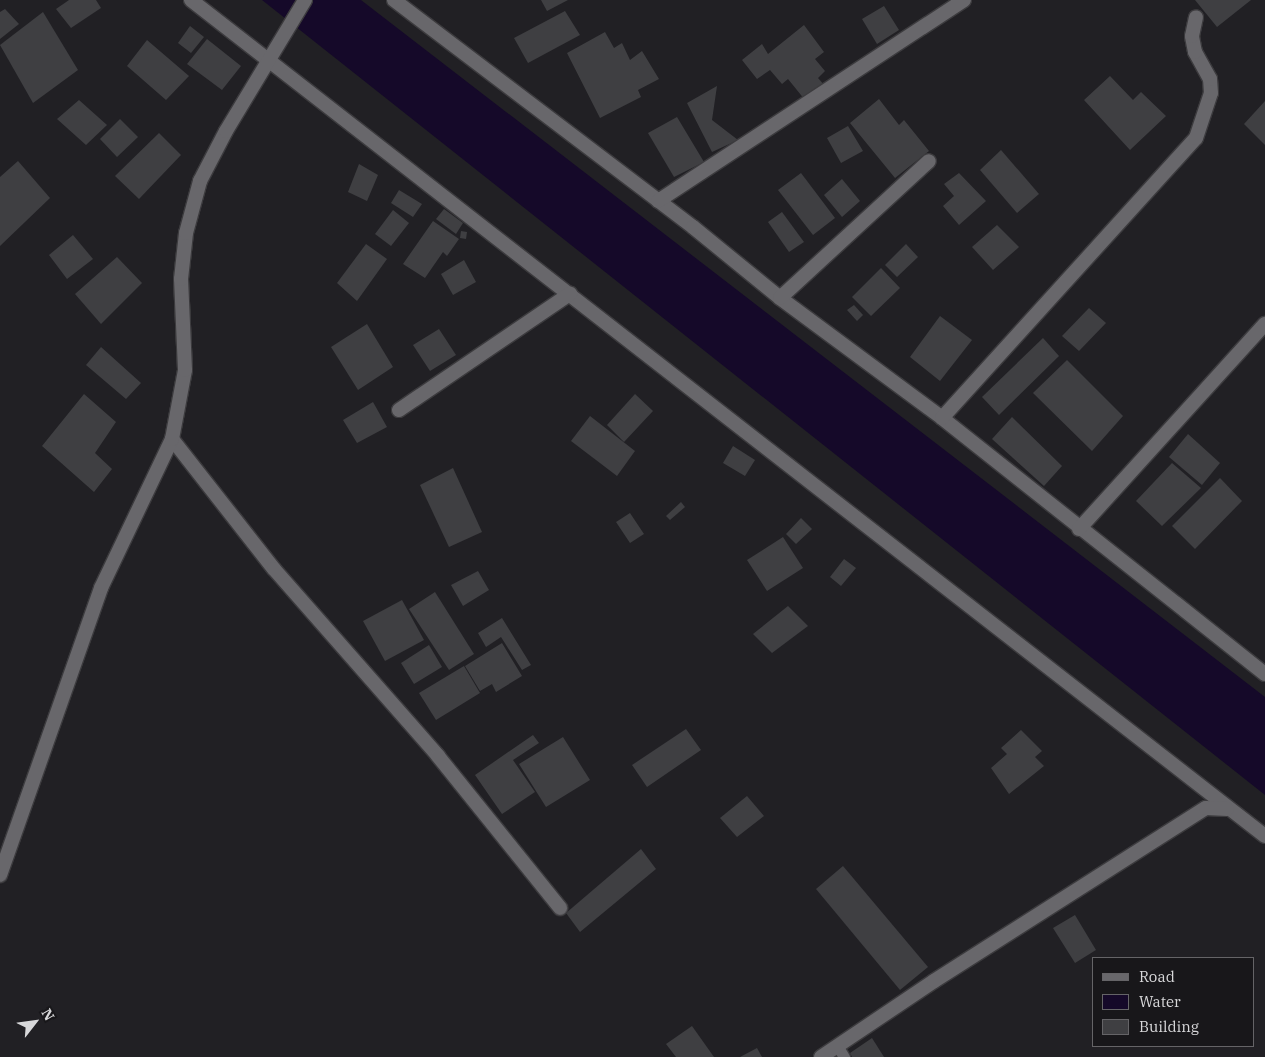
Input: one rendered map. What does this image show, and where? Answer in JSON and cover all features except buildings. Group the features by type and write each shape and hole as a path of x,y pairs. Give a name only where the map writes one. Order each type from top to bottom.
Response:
{"street":[{"path":"191,0 268,63 570,294 1227,809 1265,836"},
{"path":"0,875 101,588 172,439 185,370 181,279 186,233 200,180 306,0"},
{"path":"658,201 964,0"},
{"path":"403,2 780,298 942,418 1079,529 1265,674"},
{"path":"942,418 1196,138 1210,93 1210,79 1195,52 1192,36 1196,17"},
{"path":"780,298 929,161"},
{"path":"399,410 570,294"},
{"path":"1079,529 1265,324"},
{"path":"172,439 274,569 438,756 560,908"},
{"path":"821,1057 841,1052 934,981 1206,808 1227,809"}],"water":[{"path":"262,0 361,0 1265,697 1265,795"}]}
